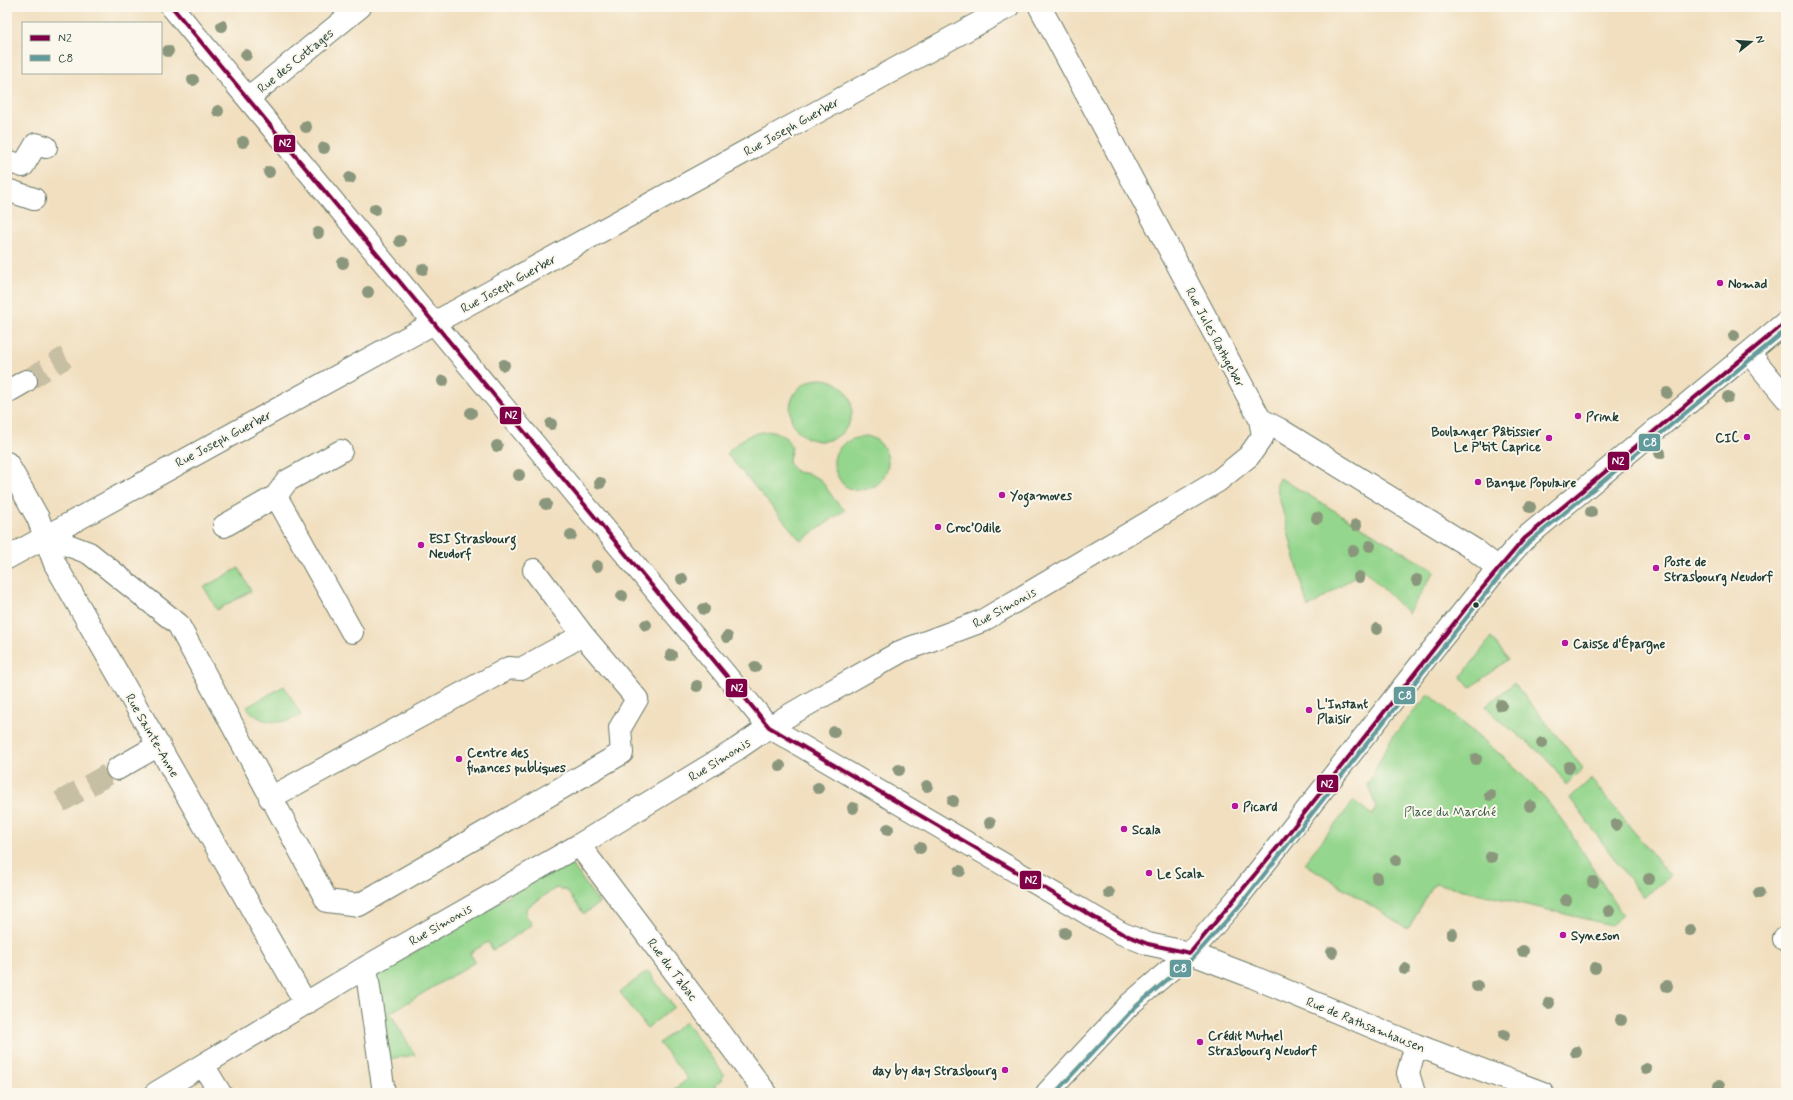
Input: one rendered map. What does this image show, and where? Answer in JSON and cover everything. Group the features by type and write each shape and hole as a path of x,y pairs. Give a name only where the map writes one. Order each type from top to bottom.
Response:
{"street":[{"path":"172,7 769,727"},
{"name":"Rue des Cottages","path":"248,98 360,7"},
{"name":"Rue Joseph Guerber","path":"7,558 44,536 435,324 1008,7"},
{"name":"Rue Jules Rathgeber","path":"1040,7 1260,419"},
{"path":"7,161 23,166 36,144 46,146"},
{"path":"8,192 34,199"},
{"path":"1047,1093 1130,1004 1190,953 1236,900 1498,568 1524,539 1786,322"},
{"path":"1750,353 1786,398"},
{"path":"7,392 26,381"},
{"path":"1260,419 1279,429 1470,547 1498,568"},
{"name":"Rue Simonis","path":"156,1093 366,967 579,845 737,749 769,727 902,651 982,621 1218,481 1249,456 1263,436 1260,419"},
{"path":"224,526 276,496 288,481 341,451"},
{"name":"Rue Sainte-Anne","path":"7,463 38,518 55,564 306,1004"},
{"path":"276,496 352,632"},
{"path":"44,536 89,552 178,624 270,798 327,901 359,905 622,753 620,728 637,699 583,635 534,570"},
{"path":"270,798 509,668 521,669 583,635"},
{"name":"Rue de Rathsamhausen","path":"769,727 1121,933 1148,944 1190,953 1253,977 1416,1045 1543,1093"},
{"path":"117,770 159,745"},
{"name":"Rue du Tabac","path":"579,845 758,1090"},
{"path":"366,967 384,1093"},
{"path":"1414,1093 1408,1073 1416,1045"},
{"path":"203,1065 220,1093"}],"green space":[{"path":"821,379 833,381 843,388 850,398 852,410 850,422 843,432 833,439 821,441 809,439 799,432 792,422 790,410 792,398 799,388 809,381"},
{"path":"773,431 785,437 792,447 788,463 797,472 809,474 821,480 834,499 845,510 801,541 727,454 742,440 753,434"},
{"path":"867,436 874,439 884,448 888,460 886,473 879,483 874,486 863,490 851,489 842,483 837,474 834,465 834,458 842,445 857,438"},
{"path":"1280,478 1435,571 1408,613 1364,570 1308,608 1277,489 1276,484"},
{"path":"239,568 251,591 217,610 204,587"},
{"path":"1491,638 1508,659 1470,688 1461,677"},
{"path":"1514,683 1583,768 1566,785 1555,768 1546,759 1502,722 1486,706"},
{"path":"284,686 301,715 286,721 272,722 258,717 247,707"},
{"name":"Place du Marché","path":"1429,694 1490,745 1533,786 1558,814 1623,915 1611,925 1435,883 1408,929 1304,863 1354,801 1372,815 1376,808 1368,784 1392,737"},
{"path":"1591,779 1670,876 1643,898 1570,798"},
{"path":"563,862 573,866 599,903 584,914 566,890 556,888 526,908 526,915 532,925 493,950 488,942 470,953 475,962 390,1013 415,1055 387,1059 377,975"},
{"path":"648,971 674,1007 647,1028 620,992"},
{"path":"685,1022 723,1073 722,1080 706,1093 669,1093 688,1079 659,1043"}],"tunnel":[{"path":"26,381 66,357"},
{"path":"60,802 117,769"}],"transit line":[{"name":"N2","path":"172,7 769,727 1121,933 1148,944 1190,953"},
{"name":"N2","path":"1190,953 1280,844 1474,598 1524,539 1786,322"},
{"name":"C8","path":"1055,1093 1134,1008 1194,957 1241,904 1423,672 1528,543 1786,330"}],"place":[{"name":"Nomad","path":"1720,283"},
{"name":"Prink","path":"1578,416"},
{"name":"CIC","path":"1747,437"},
{"name":"Boulanger Pâtissier Le P'tit Caprice","path":"1549,438"},
{"name":"Banque Populaire","path":"1478,482"},
{"name":"Yogamoves","path":"1002,495"},
{"name":"Croc’Odile","path":"938,527"},
{"name":"ESI Strasbourg Neudorf","path":"421,545"},
{"name":"Poste de Strasbourg Neudorf","path":"1656,568"},
{"name":"Caisse d'Épargne","path":"1565,643"},
{"name":"L'Instant Plaisir","path":"1309,710"},
{"name":"Centre des finances publiques","path":"459,759"},
{"name":"Picard","path":"1235,806"},
{"name":"Scala","path":"1124,829"},
{"name":"Le Scala","path":"1149,873"},
{"name":"Syneson","path":"1563,935"},
{"name":"Crédit Mutuel Strasbourg Neudorf","path":"1200,1042"},
{"name":"day by day Strasbourg","path":"1005,1070"}]}
